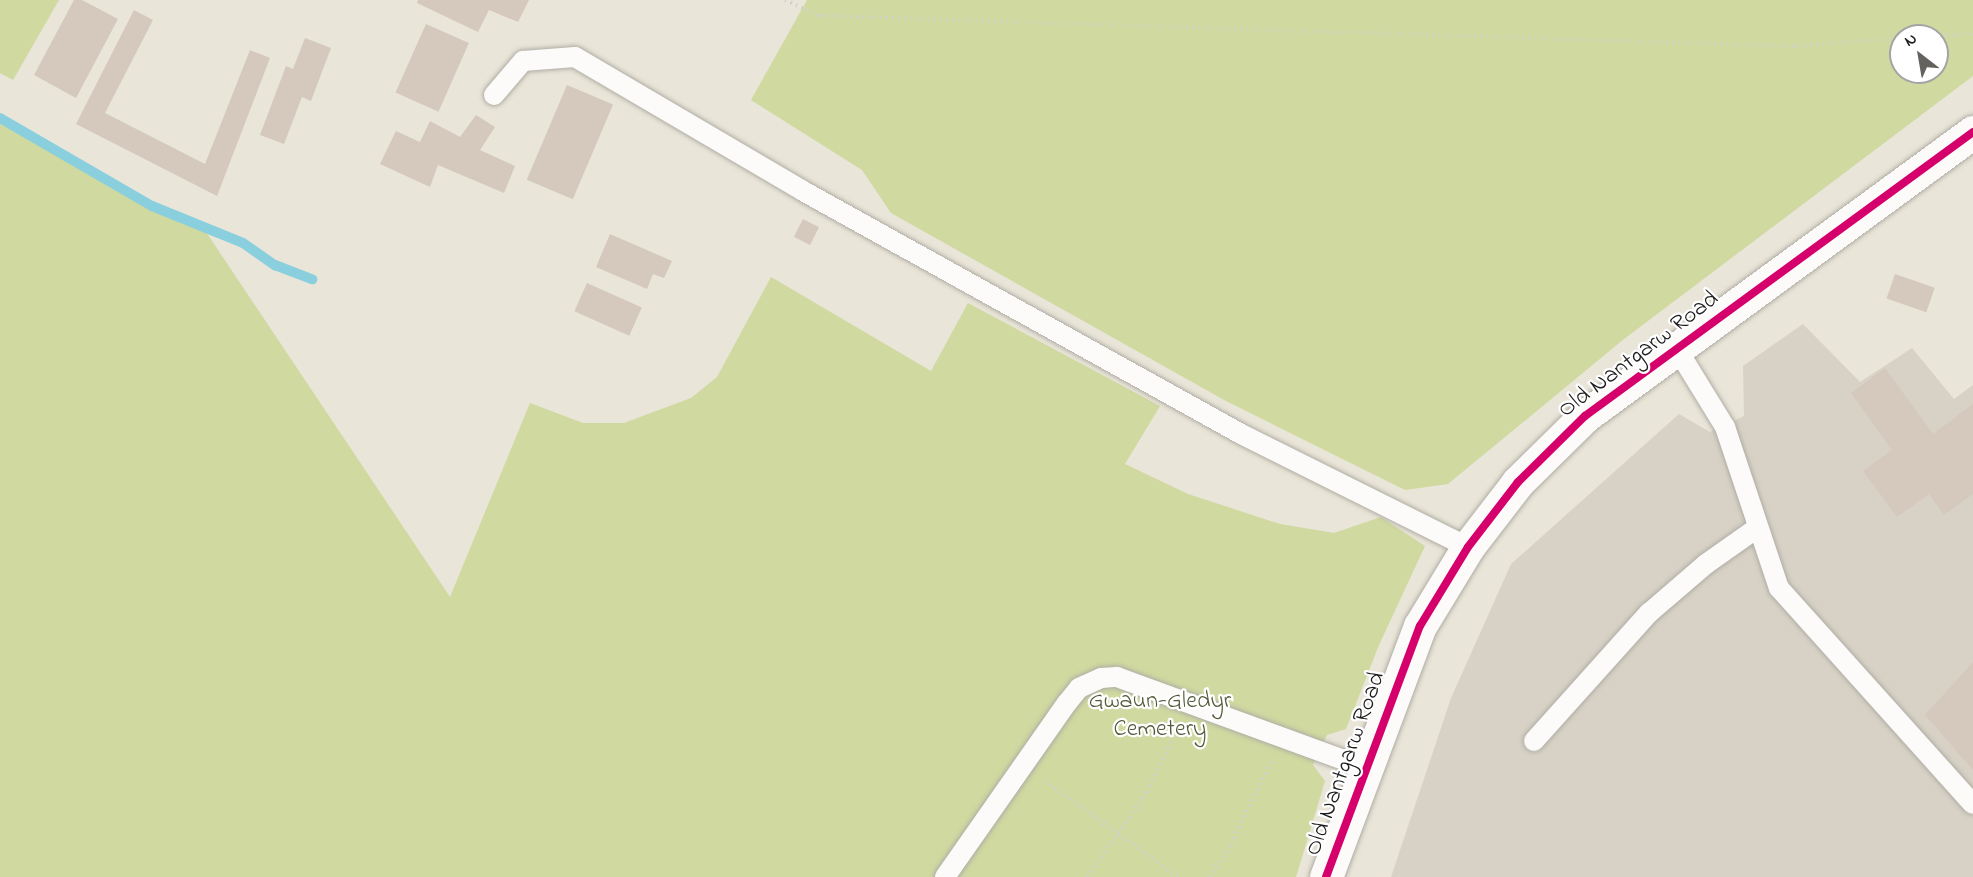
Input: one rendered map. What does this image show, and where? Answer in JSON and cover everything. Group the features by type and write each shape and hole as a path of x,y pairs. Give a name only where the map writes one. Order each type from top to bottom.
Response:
{"street":[{"name":"Old Nantgarw Road","path":"1326,877 1420,626 1468,547 1496,509 1554,444 1585,416 1973,132"}],"lane":[{"path":"494,95 522,61 575,57 803,191 1243,435 1468,547"},
{"path":"1677,348 1725,428 1779,588 1973,804"},
{"path":"1534,741 1649,613 1706,564 1757,528"},
{"path":"945,877 1067,703 1088,682 1117,677 1365,768"}],"path":[{"path":"785,0 820,16 1792,46 1889,39"},
{"path":"1949,35 1973,33"},
{"path":"1088,877 1148,792 1187,703"},
{"path":"1209,877 1250,809 1281,736"},
{"path":"1023,766 1120,833 1178,877"}],"shaded area":[{"path":"1803,324 1860,382 1912,348 1954,399 1973,385 1973,877 1391,877 1451,698 1511,564 1679,414 1710,432 1744,416 1743,366"}],"green space":[{"path":"0,0 59,0 13,80 0,73"},
{"path":"807,0 1973,0 1973,76 1624,339 1448,484 1405,490 1226,401 891,213 862,170 751,100"},
{"name":"Gwaun-Gledyr Cemetery","path":"0,118 152,206 204,229 450,597 530,403 583,423 624,423 691,398 717,377 771,277 931,371 968,303 1160,406 1125,464 1188,494 1280,524 1334,533 1381,517 1425,546 1379,645 1346,729 1327,735 1313,765 1325,781 1296,877 0,877"}],"building":[{"path":"74,0 82,0 118,19 76,98 34,75"},
{"path":"418,0 529,0 518,22 489,10 478,32 417,3"},
{"path":"134,10 153,20 105,113 205,164 250,50 270,58 217,196 76,124"},
{"path":"426,24 469,43 438,112 395,93"},
{"path":"305,38 331,48 311,101 302,97 284,144 260,135 286,66 293,69"},
{"path":"567,85 613,105 573,199 527,180"},
{"path":"476,115 495,127 480,150 515,166 504,193 438,165 430,187 380,164 396,131 420,142 430,121 460,137"},
{"path":"803,219 819,227 810,245 794,237"},
{"path":"610,234 672,261 664,278 653,274 647,289 596,267"},
{"path":"1895,274 1935,288 1926,312 1887,299"},
{"path":"587,283 642,307 629,336 574,311"},
{"path":"1885,368 1933,434 1973,404 1973,494 1944,515 1929,494 1897,517 1863,471 1892,450 1851,393"},
{"path":"1973,662 1973,770 1925,715"}],"waterway":[{"path":"0,118 152,206 243,243 275,265 312,279"}],"cycle path":[{"path":"1326,877 1420,626 1468,547 1518,482 1585,416 1973,132"}]}
